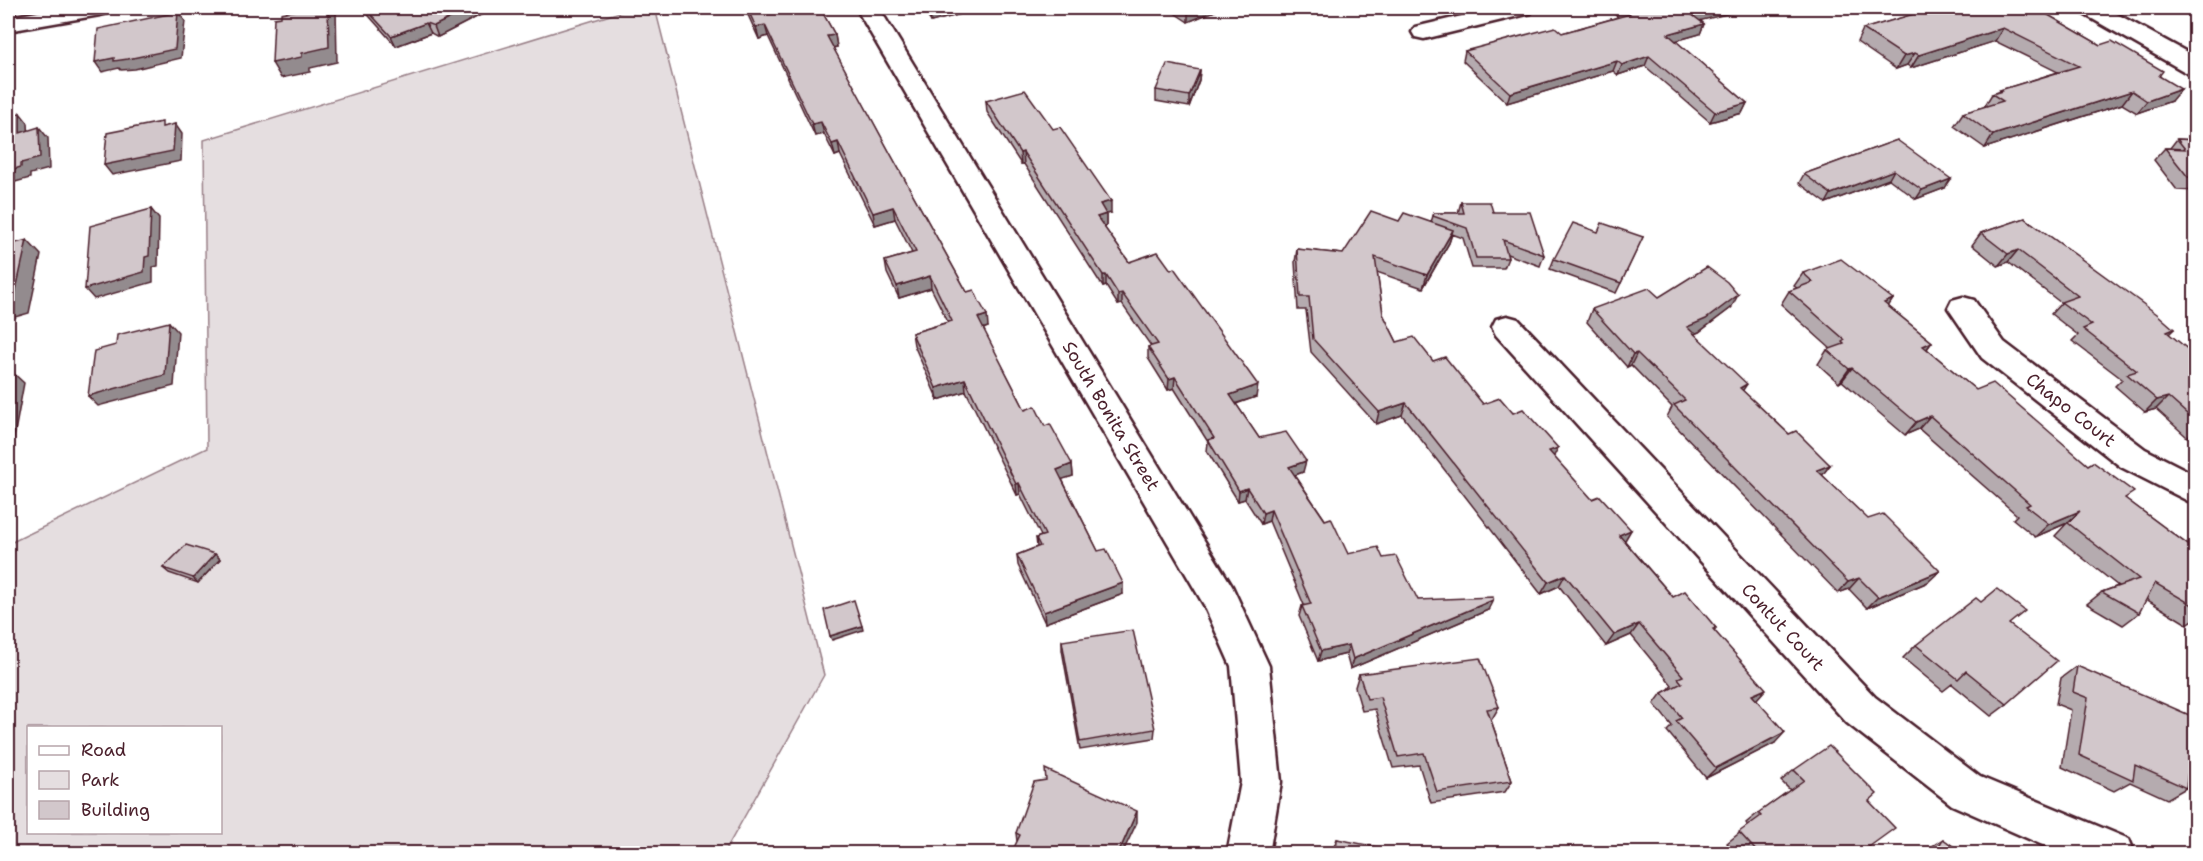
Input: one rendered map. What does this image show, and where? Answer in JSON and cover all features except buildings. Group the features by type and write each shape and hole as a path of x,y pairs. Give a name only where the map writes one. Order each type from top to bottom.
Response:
{"street":[{"path":"8,24 100,8"},
{"name":"South Bonita Street","path":"867,8 1219,597 1250,666 1261,782 1248,854"},
{"path":"1424,32 1523,8"},
{"path":"2090,8 2196,68"},
{"name":"Chapo Court","path":"1963,308 1993,350 2133,458 2196,491"},
{"name":"Contut Court","path":"1507,327 1861,710 1966,791 2114,854"}],"green space":[{"path":"633,8 655,8 824,675 724,853 8,854 8,544 207,448 204,140"}]}
